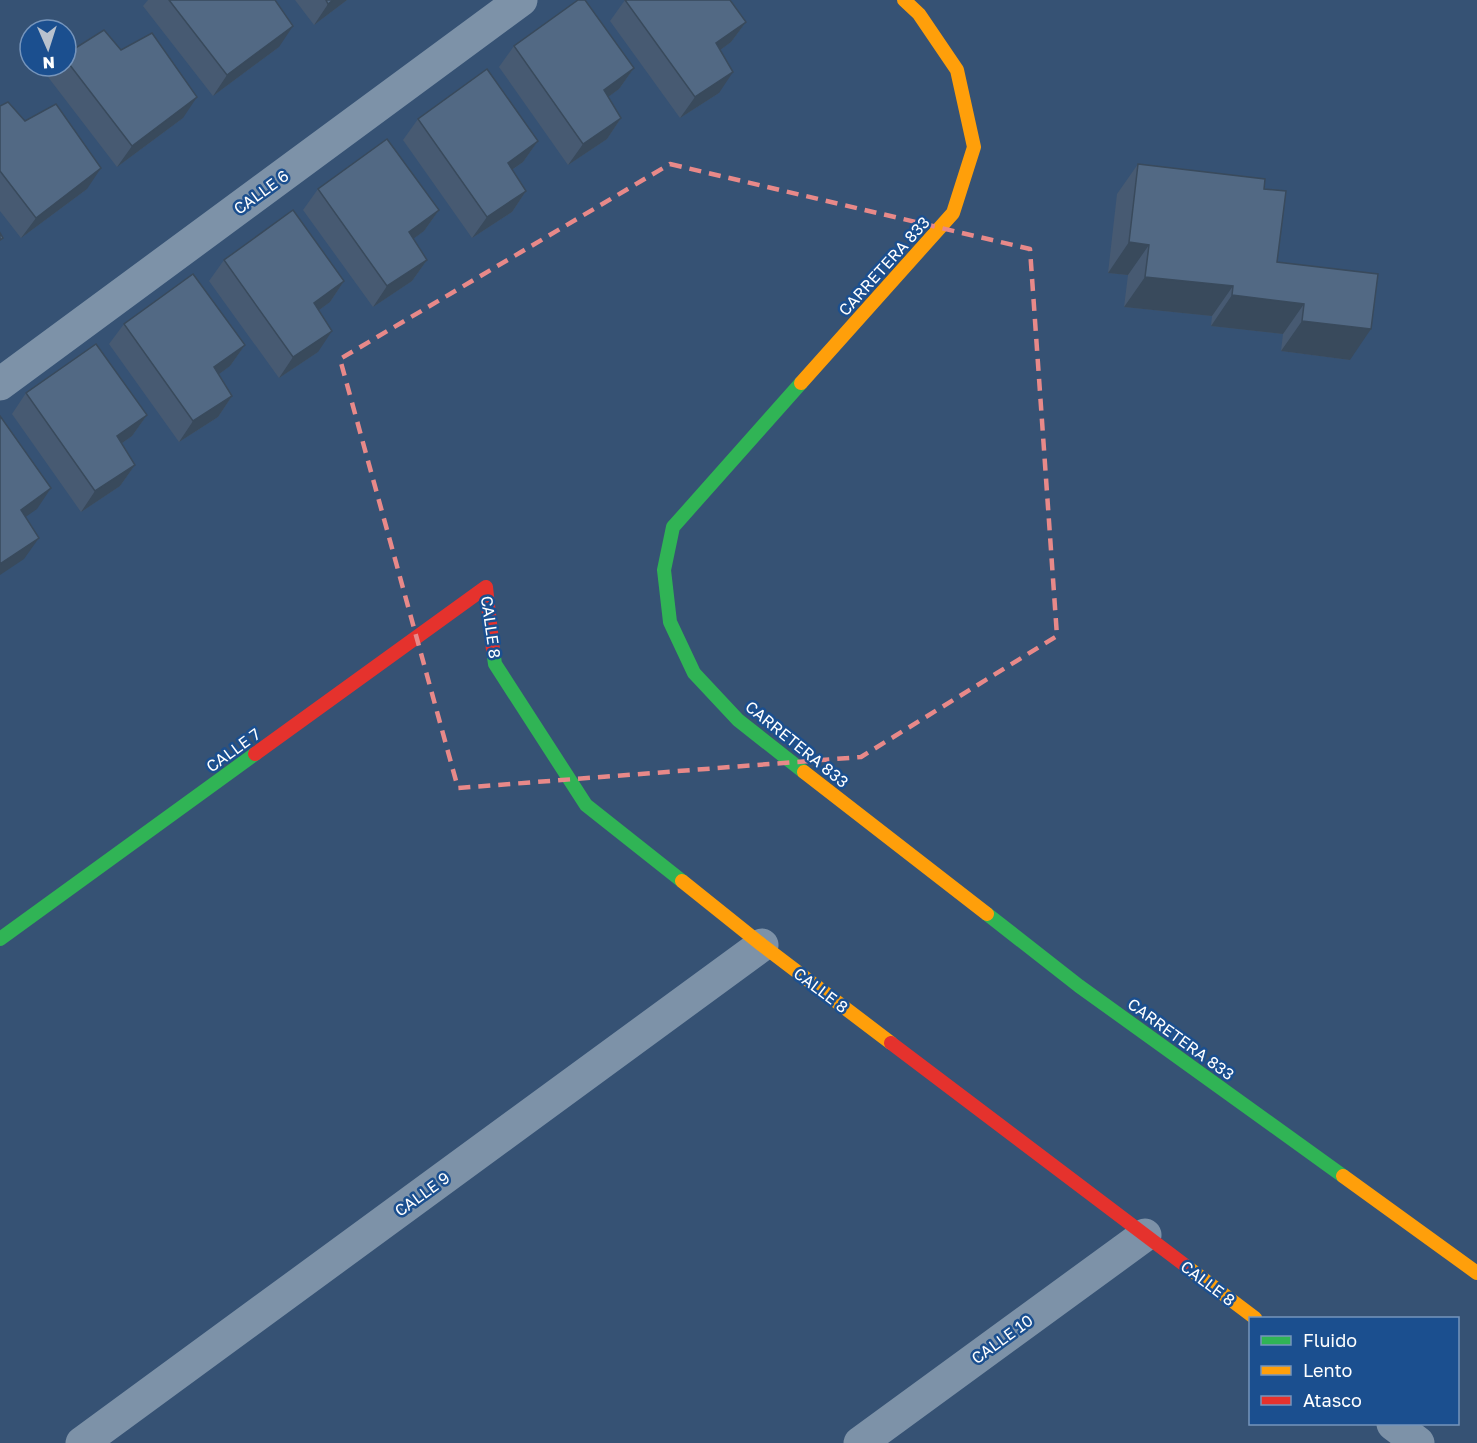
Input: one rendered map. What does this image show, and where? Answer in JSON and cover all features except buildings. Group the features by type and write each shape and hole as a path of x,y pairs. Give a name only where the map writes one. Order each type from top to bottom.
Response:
{"street":[{"name":"CALLE 6","path":"0,384 521,0"},
{"name":"CARRETERA 833","path":"904,0 919,14 957,70 960,81 974,147 953,213 673,527 664,570 670,622 694,673 738,720 1079,986 1477,1273"},
{"name":"CALLE 7","path":"0,939 486,587"},
{"name":"CALLE 8","path":"486,587 495,664 586,805 762,945 1254,1317"},
{"name":"CALLE 9","path":"82,1443 762,945"},
{"name":"CALLE 10","path":"860,1443 1145,1235"},
{"path":"1394,1425 1418,1443"}],"highlighted area":[{"path":"670,164 1030,249 1057,636 861,757 458,788 340,359"}],"traffic: fast":[{"path":"801,383 673,527 664,570 670,622 694,673 738,720 804,772"},
{"path":"493,650 495,664 586,805 682,881"},
{"path":"0,939 255,754"},
{"path":"987,914 1079,986 1343,1176"}],"traffic: slow":[{"path":"801,383 953,213 974,147 957,70 919,14 904,0"},
{"path":"804,772 987,914"},
{"path":"682,881 891,1043"},
{"path":"1343,1176 1477,1273"},
{"path":"1186,1266 1254,1317"}],"traffic: jam":[{"path":"255,754 486,587 493,650"},
{"path":"891,1043 1186,1266"}]}
